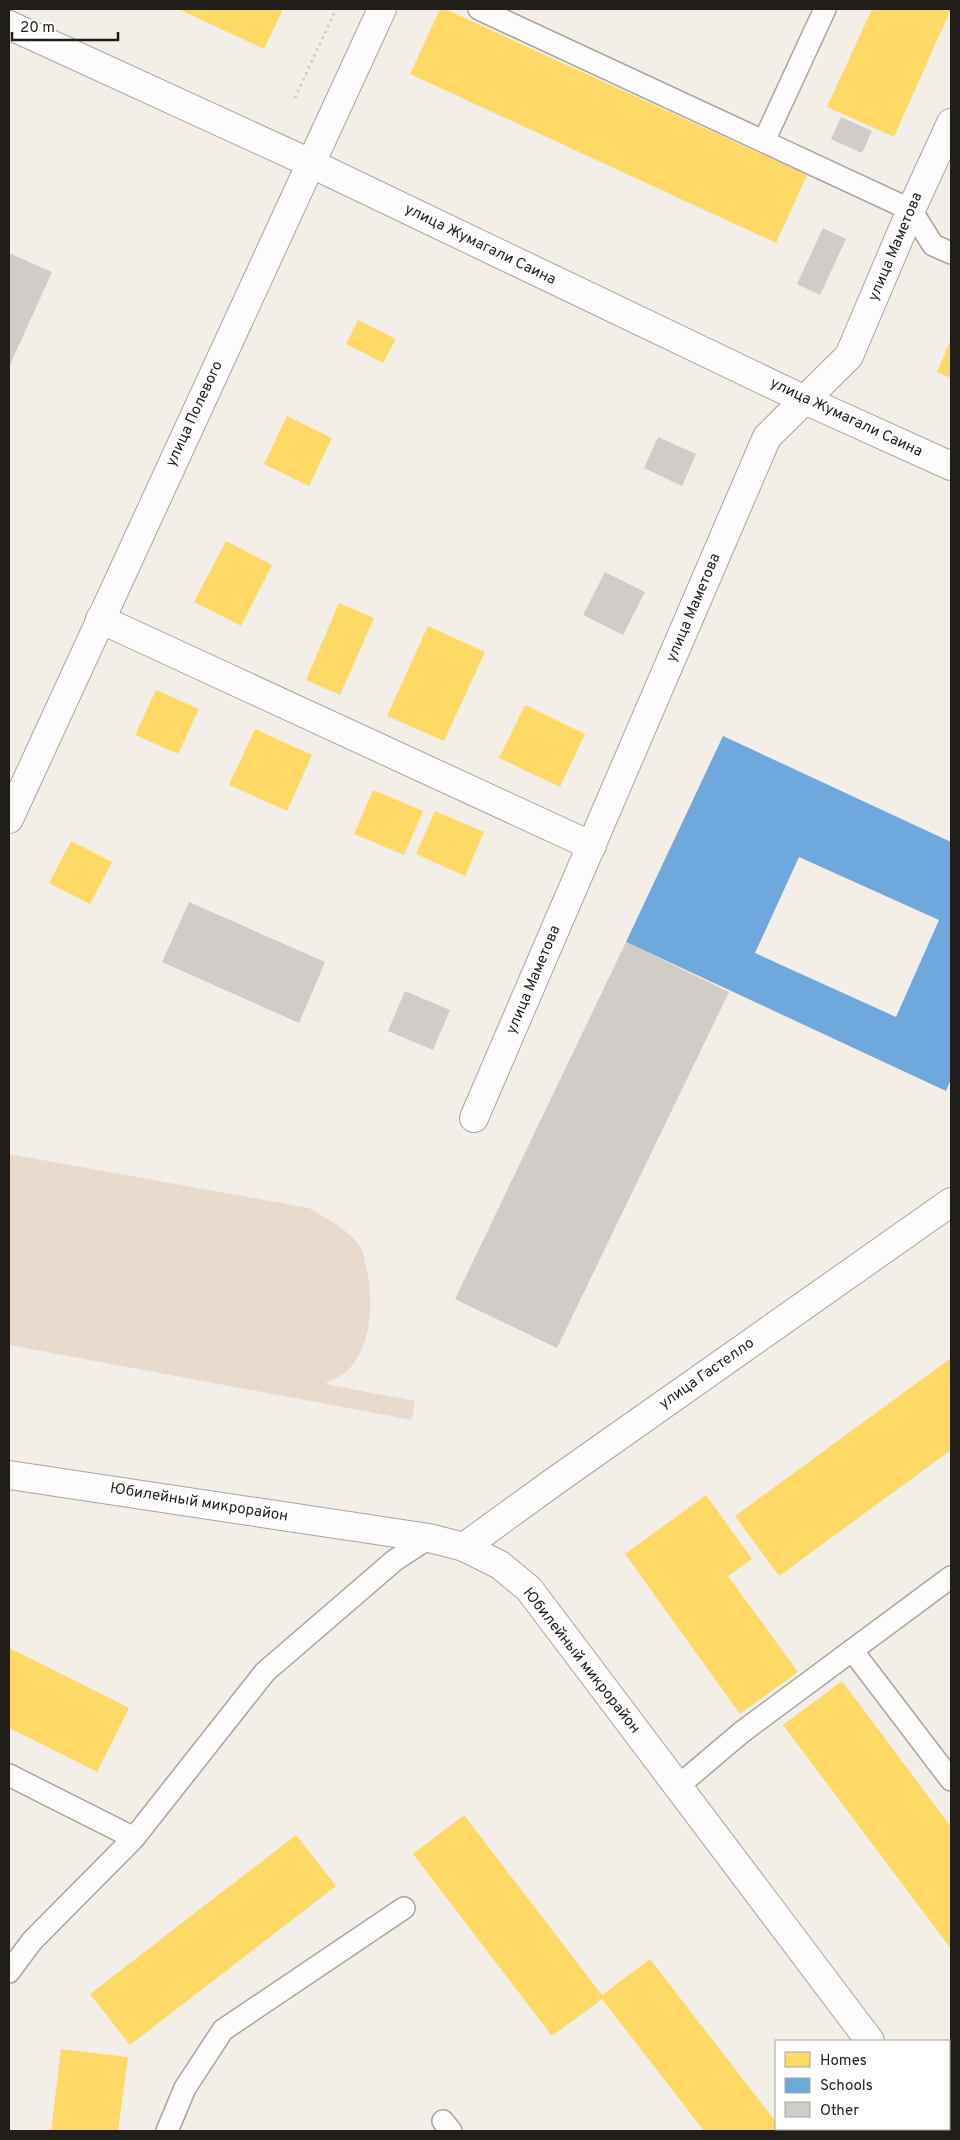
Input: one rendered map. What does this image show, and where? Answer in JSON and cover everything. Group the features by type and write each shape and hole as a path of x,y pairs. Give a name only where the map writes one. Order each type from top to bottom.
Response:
{"street":[{"name":"улица Полевого","path":"9,819 310,163 334,117 382,9"},
{"name":"улица Жумагали Саина","path":"9,25 310,163 806,400 951,466"},
{"name":"улица Маметова","path":"474,1118 767,437 849,356 910,210 951,123"},
{"path":"100,620 592,846"},
{"name":"улица Гастелло","path":"464,1547 555,1480 951,1202"},
{"name":"Юбилейный микрорайон","path":"9,1475 429,1538 464,1547 500,1565 529,1589 589,1666 677,1787 869,2040"}],"lane":[{"path":"479,9 910,210 934,245 951,253"},
{"path":"764,142 825,9"},
{"path":"9,1972 32,1941 134,1838 264,1672 395,1560 429,1538"},
{"path":"677,1787 742,1732 951,1577"},
{"path":"852,1650 951,1780"},
{"path":"9,1775 134,1838"},
{"path":"167,2131 185,2088 223,2030 404,1908"}],"path":[{"path":"295,98 336,9"}],"shaded area":[{"path":"9,1154 309,1208 338,1225 351,1236 362,1250 369,1280 369,1323 361,1351 354,1363 341,1376 325,1384 415,1401 412,1420 9,1345"}],"building: Homes":[{"path":"178,9 283,9 264,49"},
{"path":"440,9 445,9 807,175 776,243 410,74"},
{"path":"872,9 951,9 894,137 827,107"},
{"path":"358,320 396,339 383,363 346,344"},
{"path":"951,339 951,378 937,372"},
{"path":"287,416 332,438 309,486 264,464"},
{"path":"226,541 272,565 241,626 194,602"},
{"path":"339,603 374,618 340,695 306,680"},
{"path":"428,626 485,652 444,741 387,716"},
{"path":"156,690 199,709 178,754 135,735"},
{"path":"525,705 585,734 560,787 499,758"},
{"path":"255,729 312,755 287,811 229,785"},
{"path":"373,790 423,811 404,855 354,834"},
{"path":"435,811 484,832 465,876 416,854"},
{"path":"71,841 112,862 90,904 49,883"},
{"path":"951,1358 951,1450 779,1576 735,1516"},
{"path":"706,1495 752,1559 728,1576 798,1672 740,1714 625,1554"},
{"path":"9,1648 129,1708 97,1772 9,1728"},
{"path":"842,1681 951,1827 951,1949 783,1725"},
{"path":"464,1815 602,1995 650,1959 775,2121 775,2130 783,2131 704,2131 602,1999 552,2036 413,1854"},
{"path":"296,1835 336,1886 130,2045 90,1994"},
{"path":"61,2049 128,2057 118,2131 51,2131"}],"building: Schools":[{"path":"723,736 951,842 951,1079 946,1091 626,942","holes":["799,857 939,920 896,1017 755,953"]}],"building: Other":[{"path":"841,117 872,131 862,153 831,139"},
{"path":"823,228 846,239 820,295 797,284"},
{"path":"9,253 52,272 9,367"},
{"path":"658,437 696,454 682,486 644,468"},
{"path":"605,572 645,592 623,635 583,615"},
{"path":"189,902 325,962 299,1023 162,962"},
{"path":"626,942 729,992 557,1348 455,1299"},
{"path":"405,991 450,1010 433,1050 388,1031"}]}
